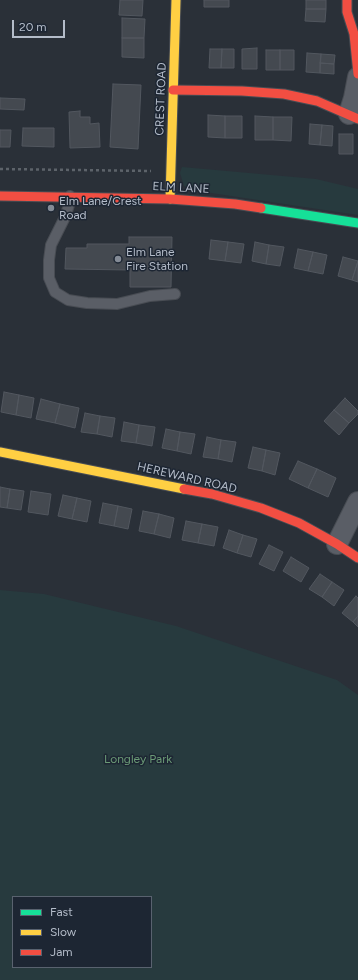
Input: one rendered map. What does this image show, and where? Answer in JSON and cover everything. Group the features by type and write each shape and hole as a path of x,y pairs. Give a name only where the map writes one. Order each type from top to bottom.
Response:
{"street":[{"name":"CREST ROAD","path":"170,199 176,0"},
{"path":"173,90 242,91 284,94 317,101 353,116 354,98 358,76 357,54 354,34 347,12 347,0"},
{"name":"ELM LANE","path":"0,196 70,196 170,199 235,204 358,224"},
{"name":"HEREWARD ROAD","path":"0,452 212,494 261,508 298,523 358,558"},
{"path":"336,544 358,502"}],"lane":[{"path":"70,196 69,205 65,216 51,245 49,278 56,292 68,300 87,303 117,304 150,296 175,294"}],"path":[{"path":"0,169 171,171"}],"green space":[{"path":"182,167 316,179 358,189 358,215 198,191 184,186 180,173"},
{"name":"Longley Park","path":"0,590 44,594 176,626 337,680 358,695 358,980 0,980"}],"building":[{"path":"120,0 143,0 142,16 119,15"},
{"path":"204,0 229,0 229,7 204,7"},
{"path":"306,0 326,0 326,9 306,9"},
{"path":"306,9 326,9 325,22 305,21"},
{"path":"122,18 145,19 144,38 122,38"},
{"path":"122,38 144,38 144,58 122,57"},
{"path":"257,48 257,69 242,69 242,49"},
{"path":"210,49 222,49 221,68 209,68"},
{"path":"222,49 234,49 234,68 221,68"},
{"path":"266,50 280,50 280,70 266,70"},
{"path":"280,50 294,50 294,70 280,70"},
{"path":"307,53 321,54 320,73 306,72"},
{"path":"321,54 335,55 334,64 320,63"},
{"path":"320,63 334,64 334,74 320,73"},
{"path":"113,84 141,85 138,149 110,147"},
{"path":"0,98 25,99 24,110 0,109"},
{"path":"80,111 80,117 90,117 90,124 99,123 100,147 70,148 69,112"},
{"path":"208,115 225,116 225,138 208,137"},
{"path":"225,116 242,116 242,138 225,138"},
{"path":"255,116 273,117 273,140 255,140"},
{"path":"273,117 292,117 291,141 273,140"},
{"path":"310,124 322,125 320,145 309,144"},
{"path":"322,125 333,126 332,146 320,145"},
{"path":"23,128 54,128 54,147 22,146"},
{"path":"0,130 11,130 10,147 0,147"},
{"path":"339,134 353,134 353,154 339,154"},
{"name":"Elm Lane Fire Station","path":"129,237 172,237 171,287 130,287 130,270 65,269 66,248 87,248 87,244 129,244"},
{"path":"211,240 228,242 225,261 209,259"},
{"path":"228,242 244,244 241,263 225,261"},
{"path":"255,242 269,245 266,264 252,261"},
{"path":"269,245 284,247 280,266 266,264"},
{"path":"298,249 313,252 308,271 294,268"},
{"path":"313,252 327,255 323,274 308,271"},
{"path":"343,257 358,261 352,280 338,276"},
{"path":"358,261 358,282 352,280"},
{"path":"4,392 19,395 16,415 1,412"},
{"path":"19,395 34,398 31,418 16,415"},
{"path":"345,398 358,411 358,414 349,423 334,410"},
{"path":"41,399 60,404 55,423 36,419"},
{"path":"60,404 79,408 75,428 55,423"},
{"path":"334,410 349,423 339,435 324,421"},
{"path":"85,413 100,416 97,434 81,432"},
{"path":"100,416 115,418 112,437 97,434"},
{"path":"124,422 139,425 136,443 121,441"},
{"path":"139,425 155,427 152,446 136,443"},
{"path":"166,429 180,432 177,451 162,448"},
{"path":"180,432 195,434 191,454 177,451"},
{"path":"207,437 221,440 218,459 203,457"},
{"path":"221,440 236,442 232,462 218,459"},
{"path":"253,447 266,450 262,471 248,468"},
{"path":"266,450 280,453 275,475 262,471"},
{"path":"298,461 317,469 308,488 289,479"},
{"path":"317,469 336,478 328,497 308,488"},
{"path":"0,487 10,489 7,508 0,507"},
{"path":"10,489 24,491 21,510 7,508"},
{"path":"31,491 51,494 48,515 28,512"},
{"path":"63,495 77,498 72,519 58,516"},
{"path":"77,498 91,501 87,522 72,519"},
{"path":"103,503 118,506 114,526 99,523"},
{"path":"118,506 132,509 128,529 114,526"},
{"path":"143,511 159,514 154,534 139,531"},
{"path":"159,514 174,518 170,538 154,534"},
{"path":"186,521 202,524 198,543 182,540"},
{"path":"202,524 218,527 214,546 198,543"},
{"path":"229,530 243,535 237,553 223,548"},
{"path":"243,535 257,539 251,557 237,553"},
{"path":"269,545 283,552 274,571 259,564"},
{"path":"291,557 309,568 301,582 283,571"},
{"path":"320,574 332,582 322,597 309,589"},
{"path":"332,582 344,590 334,606 322,597"},
{"path":"356,596 358,598 358,616 353,622 342,613"},
{"path":"358,616 358,627 353,622"}],"traffic: fast":[{"path":"261,208 358,223"}],"traffic: slow":[{"path":"170,199 176,0"},
{"path":"0,452 184,489"}],"traffic: jam":[{"path":"347,0 347,12 354,34 358,74"},
{"path":"173,90 242,91 284,94 317,101 358,119"},
{"path":"0,196 170,199 235,204 261,208"},
{"path":"184,489 212,494 261,508 299,523 337,544 358,558"}],"place":[{"name":"Elm Lane/Crest Road","path":"51,208"},
{"name":"Elm Lane Fire Station","path":"118,259"}]}
